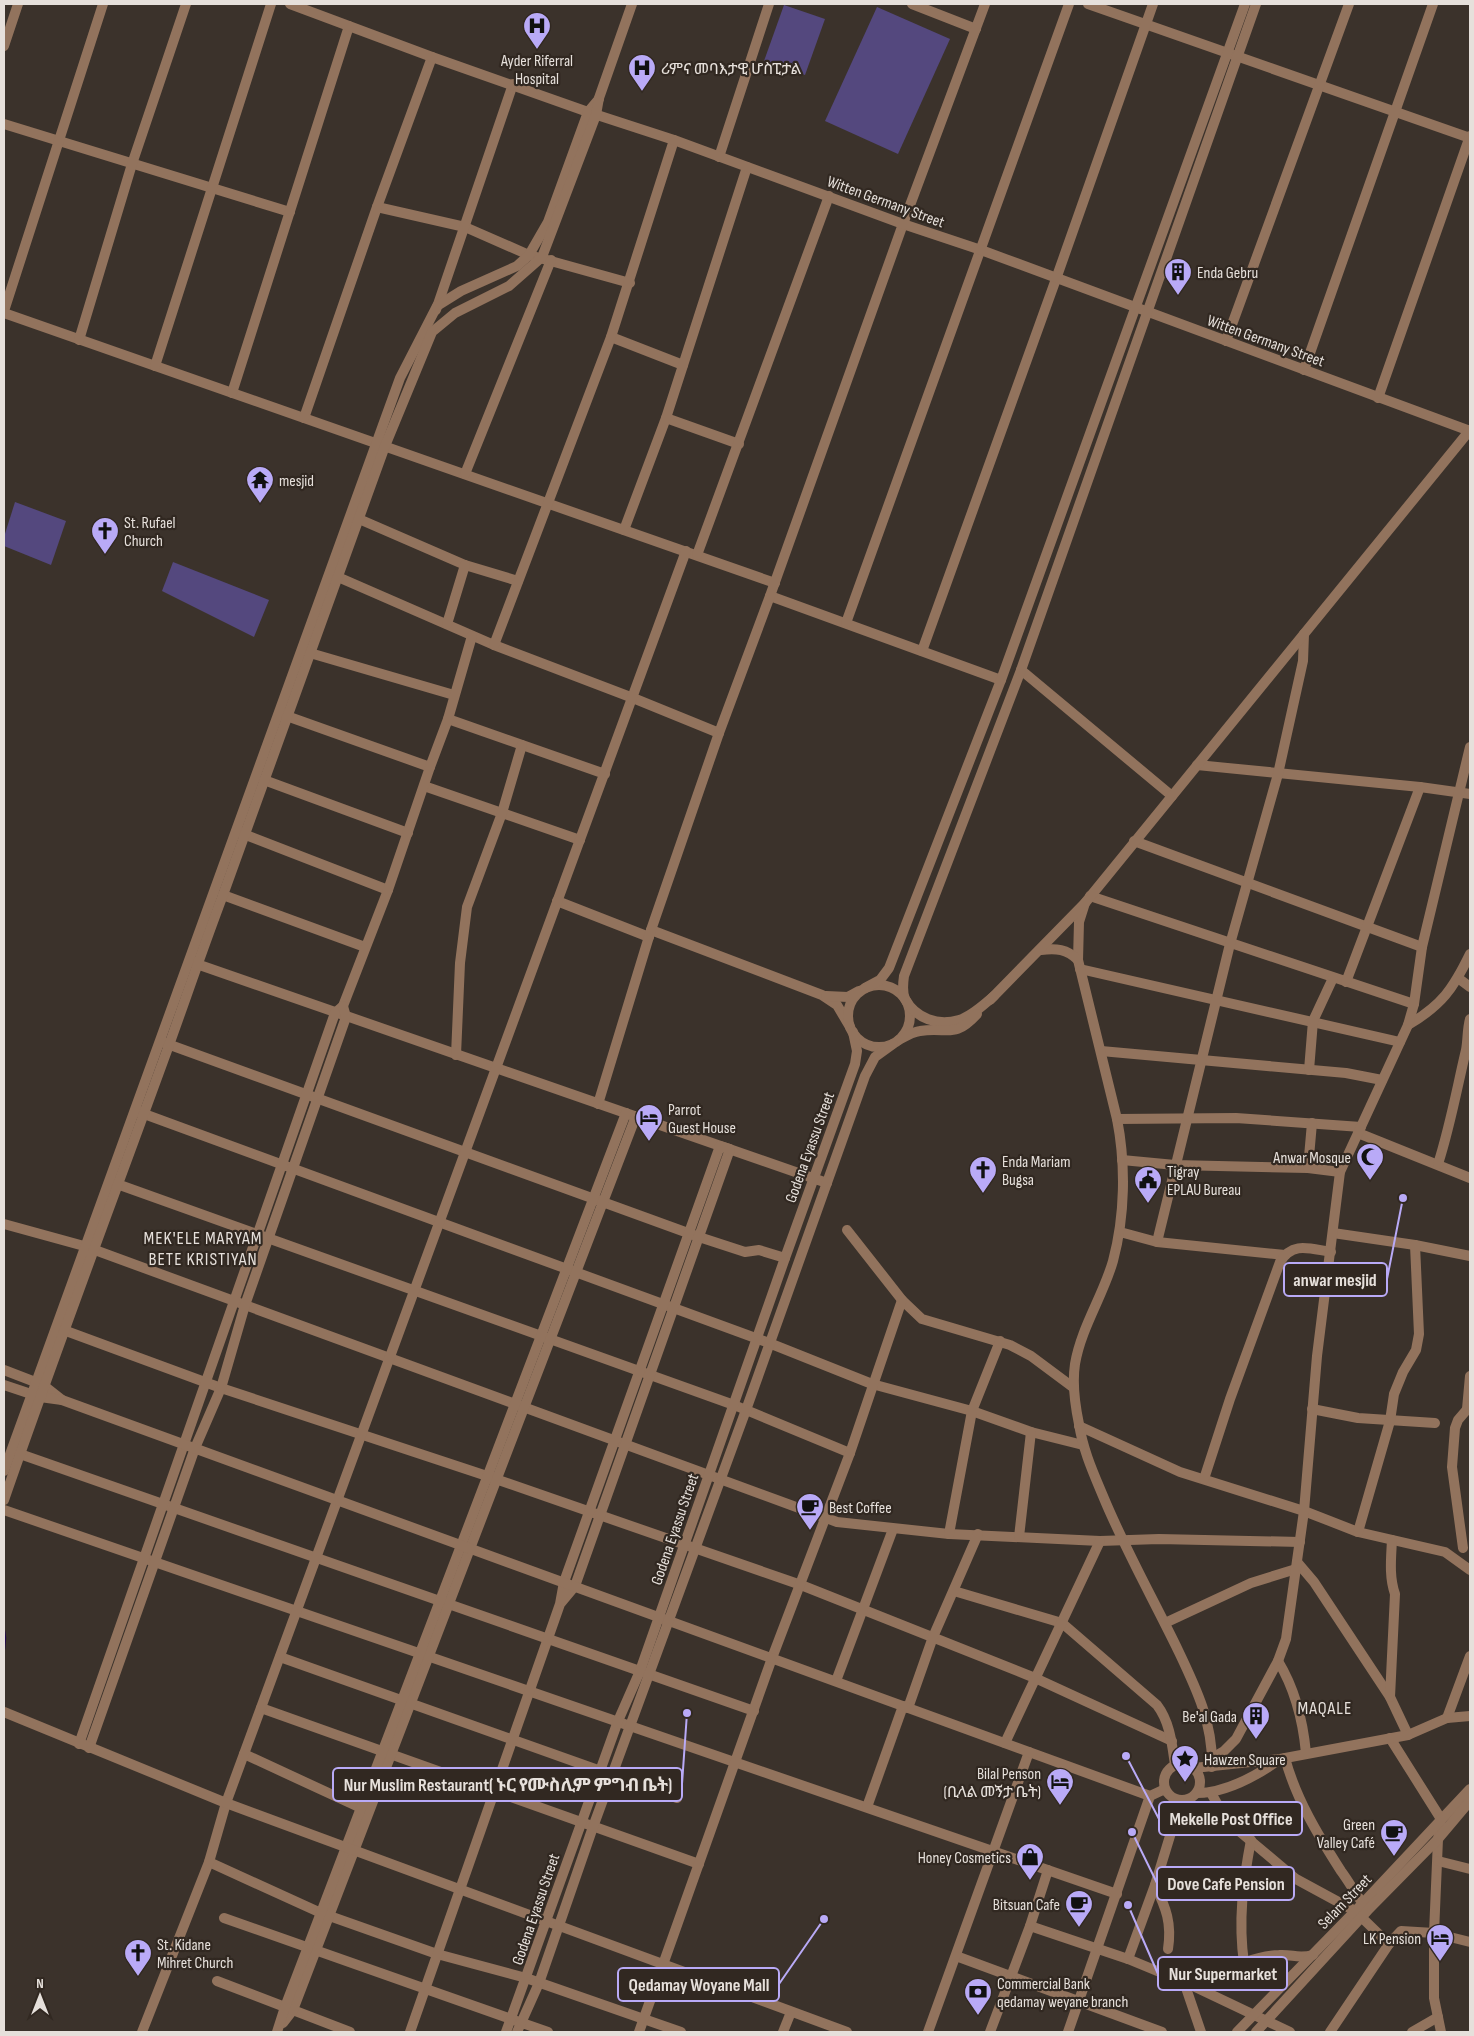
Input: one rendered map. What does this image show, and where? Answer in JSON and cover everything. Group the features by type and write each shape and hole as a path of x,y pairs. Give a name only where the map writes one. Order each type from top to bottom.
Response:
{"street":[{"path":"4,46 18,4"},
{"path":"103,4 57,142 4,312 775,583"},
{"path":"80,340 132,164 186,4"},
{"path":"154,366 272,4"},
{"name":"Witten Germany Street","path":"290,4 592,114 674,140 903,224 981,250 1147,313 1470,430"},
{"path":"4,1500 20,1454 39,1384 165,1043 282,714 334,576 381,445 400,378 437,306 461,290 517,266 529,255 548,222 599,98 632,4"},
{"path":"719,157 769,4"},
{"path":"912,4 976,29"},
{"path":"598,1104 650,933 719,733 775,583 903,224 985,4"},
{"path":"846,623 1069,4"},
{"path":"1088,4 1470,138 1378,398"},
{"path":"922,651 1153,4"},
{"path":"822,995 848,997 880,980 889,968 1001,680 1245,4"},
{"path":"896,1042 909,1024 910,1011 903,990 906,969 1021,670 1256,4"},
{"path":"1226,341 1349,4"},
{"path":"1304,370 1433,4"},
{"path":"232,393 349,26"},
{"path":"304,418 377,207 432,57"},
{"path":"381,445 432,332 437,306 513,84"},
{"path":"465,474 546,259 592,114"},
{"path":"4,124 57,142 212,187 290,212"},
{"path":"494,645 611,338 674,140"},
{"path":"624,530 666,418 747,167"},
{"path":"696,555 739,444 829,196"},
{"path":"377,207 464,227 529,255 630,283"},
{"path":"432,332 455,312 509,286 546,259"},
{"path":"611,338 683,365"},
{"path":"666,418 739,444"},
{"path":"557,901 822,995 838,1005 857,1038 868,1045 880,1047 896,1042 918,1031 943,1032 960,1029 967,1025 1041,950 1088,899 1470,430"},
{"path":"1066,500 1079,506"},
{"path":"355,517 465,564 518,581"},
{"path":"142,2032 209,1862 226,1803 686,551"},
{"path":"447,624 465,564"},
{"path":"334,576 494,645 719,733"},
{"path":"193,964 224,895 240,833 264,780 282,714 310,653 334,576"},
{"path":"770,596 1001,680"},
{"path":"1157,1242 1218,1000 1230,944 1278,774 1303,661 1304,634"},
{"path":"79,1744 306,1095 388,890 448,720 472,636"},
{"path":"310,653 454,695"},
{"path":"1021,670 1172,796"},
{"path":"282,714 430,767"},
{"path":"448,720 605,774"},
{"path":"456,1055 461,955 467,907 502,813 522,745"},
{"path":"1212,1762 1236,1739 1278,1661 1286,1639 1304,1511 1317,1356 1340,1172 1408,1025 1414,1004 1422,947 1465,794 1470,747"},
{"path":"1197,765 1420,787 1465,794"},
{"path":"264,780 408,833"},
{"path":"424,786 580,840"},
{"path":"1346,982 1420,787"},
{"path":"948,813 963,819"},
{"path":"240,833 388,890"},
{"path":"1134,841 1422,947"},
{"path":"224,895 365,947"},
{"path":"1088,899 1414,1004"},
{"path":"1088,899 1079,922 1079,965 1117,1119 1122,1160 1120,1232 1112,1263 1078,1351 1074,1370 1074,1388 1079,1426 1088,1460 1122,1542 1165,1623 1197,1690 1209,1725 1212,1762"},
{"path":"1041,950 1068,952 1079,965 1218,1000 1400,1042"},
{"path":"1408,1025 1429,1013 1443,1000 1458,978 1470,954"},
{"path":"193,964 339,1009 346,1017 827,1183"},
{"path":"1309,1070 1313,1021 1333,978"},
{"path":"1458,978 1470,988"},
{"path":"851,1030 848,1020 849,1007 862,990 878,984 890,987 906,999 918,1014 941,1022 960,1020 970,1015 994,996"},
{"path":"89,1748 195,1448 221,1388 245,1305 346,1017"},
{"path":"1438,1164 1447,1135 1467,1046 1470,1020"},
{"name":"Godena Eyassu Street","path":"506,2032 539,1983 593,1826 631,1726 645,1673 664,1619 685,1544 857,1057 851,1030"},
{"name":"Godena Eyassu Street","path":"664,1619 695,1547 746,1410 868,1069 879,1053 896,1042"},
{"path":"165,1043 694,1235 745,1252 759,1250 785,1258"},
{"path":"1101,1051 1346,1073 1382,1080"},
{"path":"139,1112 769,1343 872,1384 972,1411 1031,1432 1083,1445"},
{"path":"89,1247 117,1184 139,1112"},
{"path":"278,2030 289,2008 546,1338 571,1271 593,1198 626,1113"},
{"path":"571,1271 604,1202 636,1116"},
{"path":"1117,1119 1236,1118 1312,1123 1360,1130 1470,1178"},
{"path":"1308,1168 1312,1123"},
{"path":"410,2032 528,1691 548,1639 560,1604 564,1582 589,1511 663,1305 694,1235 725,1148"},
{"path":"1122,1160 1175,1165 1308,1168 1340,1172"},
{"path":"117,1184 734,1405 850,1453"},
{"path":"4,1224 89,1247 837,1522 949,1534 1122,1542 1159,1539 1300,1542"},
{"path":"847,1230 902,1300 922,1319 1000,1341 1031,1356 1074,1388"},
{"path":"1120,1232 1157,1242 1285,1254"},
{"path":"1333,1233 1415,1245 1470,1256"},
{"path":"560,1604 575,1586 674,1308 694,1235"},
{"path":"1358,1532 1390,1421 1394,1394 1403,1372 1416,1350 1419,1334 1415,1245"},
{"path":"1204,1479 1230,1399 1280,1262 1285,1254 1292,1249 1303,1248 1331,1252"},
{"path":"639,2032 772,1658 850,1453 902,1300"},
{"path":"60,1329 221,1388 362,1434 801,1584 1035,1678 1172,1741"},
{"path":"949,1534 972,1411 1000,1341"},
{"path":"4,1370 39,1384 62,1400"},
{"path":"1463,1548 1452,1467 1455,1428 1458,1420 1469,1408 1470,1376"},
{"path":"4,1385 35,1396 62,1400 1150,1796 1165,1789"},
{"path":"4,1471 35,1396"},
{"path":"1312,1409 1358,1418 1435,1423"},
{"path":"1079,1426 1180,1472 1304,1511 1358,1532 1445,1552 1470,1570"},
{"path":"1019,1537 1031,1432"},
{"path":"20,1454 754,1711"},
{"path":"4,1510 1117,1894"},
{"path":"836,1681 892,1529"},
{"path":"867,1807 933,1637 978,1534"},
{"path":"1390,1697 1395,1594 1390,1569 1392,1540"},
{"path":"1005,1743 1100,1541"},
{"path":"1165,1623 1251,1583 1297,1565"},
{"path":"1297,1565 1314,1582 1390,1697 1408,1735"},
{"path":"954,1591 1062,1623 1157,1705 1165,1718 1172,1741 1175,1765"},
{"path":"1447,1718 1470,1656"},
{"path":"280,1657 677,1798"},
{"path":"1278,1661 1300,1712 1306,1753"},
{"name":"Godena Eyassu Street","path":"517,2032 515,2021 526,1978 580,1822 618,1721 645,1673"},
{"path":"261,1708 699,1864"},
{"path":"4,1712 226,1803 847,2032"},
{"path":"1194,1768 1212,1762 1282,1759 1408,1735 1447,1718 1470,1716"},
{"path":"1390,1738 1446,1821 1470,1801"},
{"path":"928,2032 1029,1752"},
{"path":"350,1848 361,1808 387,1753"},
{"path":"244,1754 361,1808"},
{"path":"1197,1792 1211,1792 1259,1774 1282,1759"},
{"path":"1282,1759 1301,1804 1362,1910 1389,1944"},
{"path":"1184,1763 1194,1768 1201,1781 1197,1792 1192,1797 1181,1800 1175,1798 1165,1789 1166,1773 1175,1765 1184,1763"},
{"name":"Selam Street","path":"1256,2032 1362,1910 1446,1821 1470,1788"},
{"path":"1211,1792 1226,1819 1296,1879 1362,1910"},
{"path":"1068,2032 1150,1796"},
{"path":"1128,1959 1155,1885 1181,1800"},
{"name":"Selam Street","path":"1238,2032 1313,1955 1438,1839 1446,1821"},
{"path":"1438,1839 1434,1933 1434,1998 1441,2032"},
{"path":"1244,1963 1240,1933 1241,1905 1244,1874 1251,1840"},
{"path":"1438,1861 1470,1869"},
{"path":"209,1862 325,1914 437,1954 526,1978 681,2032"},
{"path":"990,2032 1030,1926 1048,1870"},
{"path":"1155,1885 1165,1907 1170,1925 1168,1950"},
{"path":"224,1918 548,2032"},
{"path":"1030,1926 1128,1959 1188,1984 1290,2032"},
{"path":"1330,2032 1389,1944 1401,1931 1434,1933 1470,1942"},
{"path":"1188,1984 1244,1963 1278,1955 1300,1958 1313,1955"},
{"path":"956,1956 1162,2032"},
{"path":"217,1981 350,2032"},
{"path":"1188,1984 1201,2032"},
{"path":"783,2032 791,2012"},
{"path":"1412,2032 1438,2017"}],"shaded area":[{"path":"784,5 825,19 805,75 764,61"},
{"path":"877,7 950,39 898,154 825,121"},
{"path":"15,502 66,521 51,565 4,546 4,537"},
{"path":"173,562 269,600 254,637 162,591"}],"waterway":[{"path":"4,1631 4,1649"}],"place":[{"name":"Ayder Riferral Hospital","path":"537,50"},
{"name":"ሪምና መባእታዊ ሆስፒታል","path":"642,92"},
{"name":"Enda Gebru","path":"1178,296"},
{"name":"mesjid","path":"260,504"},
{"name":"St. Rufael Church","path":"105,555"},
{"name":"Parrot Guest House","path":"649,1142"},
{"name":"Anwar Mosque","path":"1370,1181"},
{"name":"Enda Mariam Bugsa","path":"983,1194"},
{"name":"anwar mesjid","path":"1403,1198"},
{"name":"Tigray EPLAU Bureau","path":"1148,1204"},
{"name":"Best Coffee","path":"810,1531"},
{"name":"Nur Muslim Restaurant( ኑር የሙስሊም ምግብ ቤት)","path":"687,1713"},
{"name":"Be'al Gada","path":"1256,1740"},
{"name":"Mekelle Post Office","path":"1126,1756"},
{"name":"Hawzen Square","path":"1185,1783"},
{"name":"Bilal Penson (ቢላል መኝታ ቤት)","path":"1060,1806"},
{"name":"Dove Cafe Pension","path":"1132,1832"},
{"name":"Green Valley Café","path":"1394,1857"},
{"name":"Honey Cosmetics","path":"1030,1881"},
{"name":"Nur Supermarket","path":"1128,1905"},
{"name":"Qedamay Woyane Mall","path":"824,1919"},
{"name":"Bitsuan Cafe","path":"1079,1928"},
{"name":"LK Pension","path":"1440,1962"},
{"name":"St. Kidane Mihret Church","path":"138,1977"},
{"name":"Commercial Bank qedamay weyane branch","path":"978,2016"}],"district":[{"name":"MEK'ELE MARYAM BETE KRISTIYAN","path":"203,1248"},
{"name":"MAQALE","path":"1325,1708"}]}
